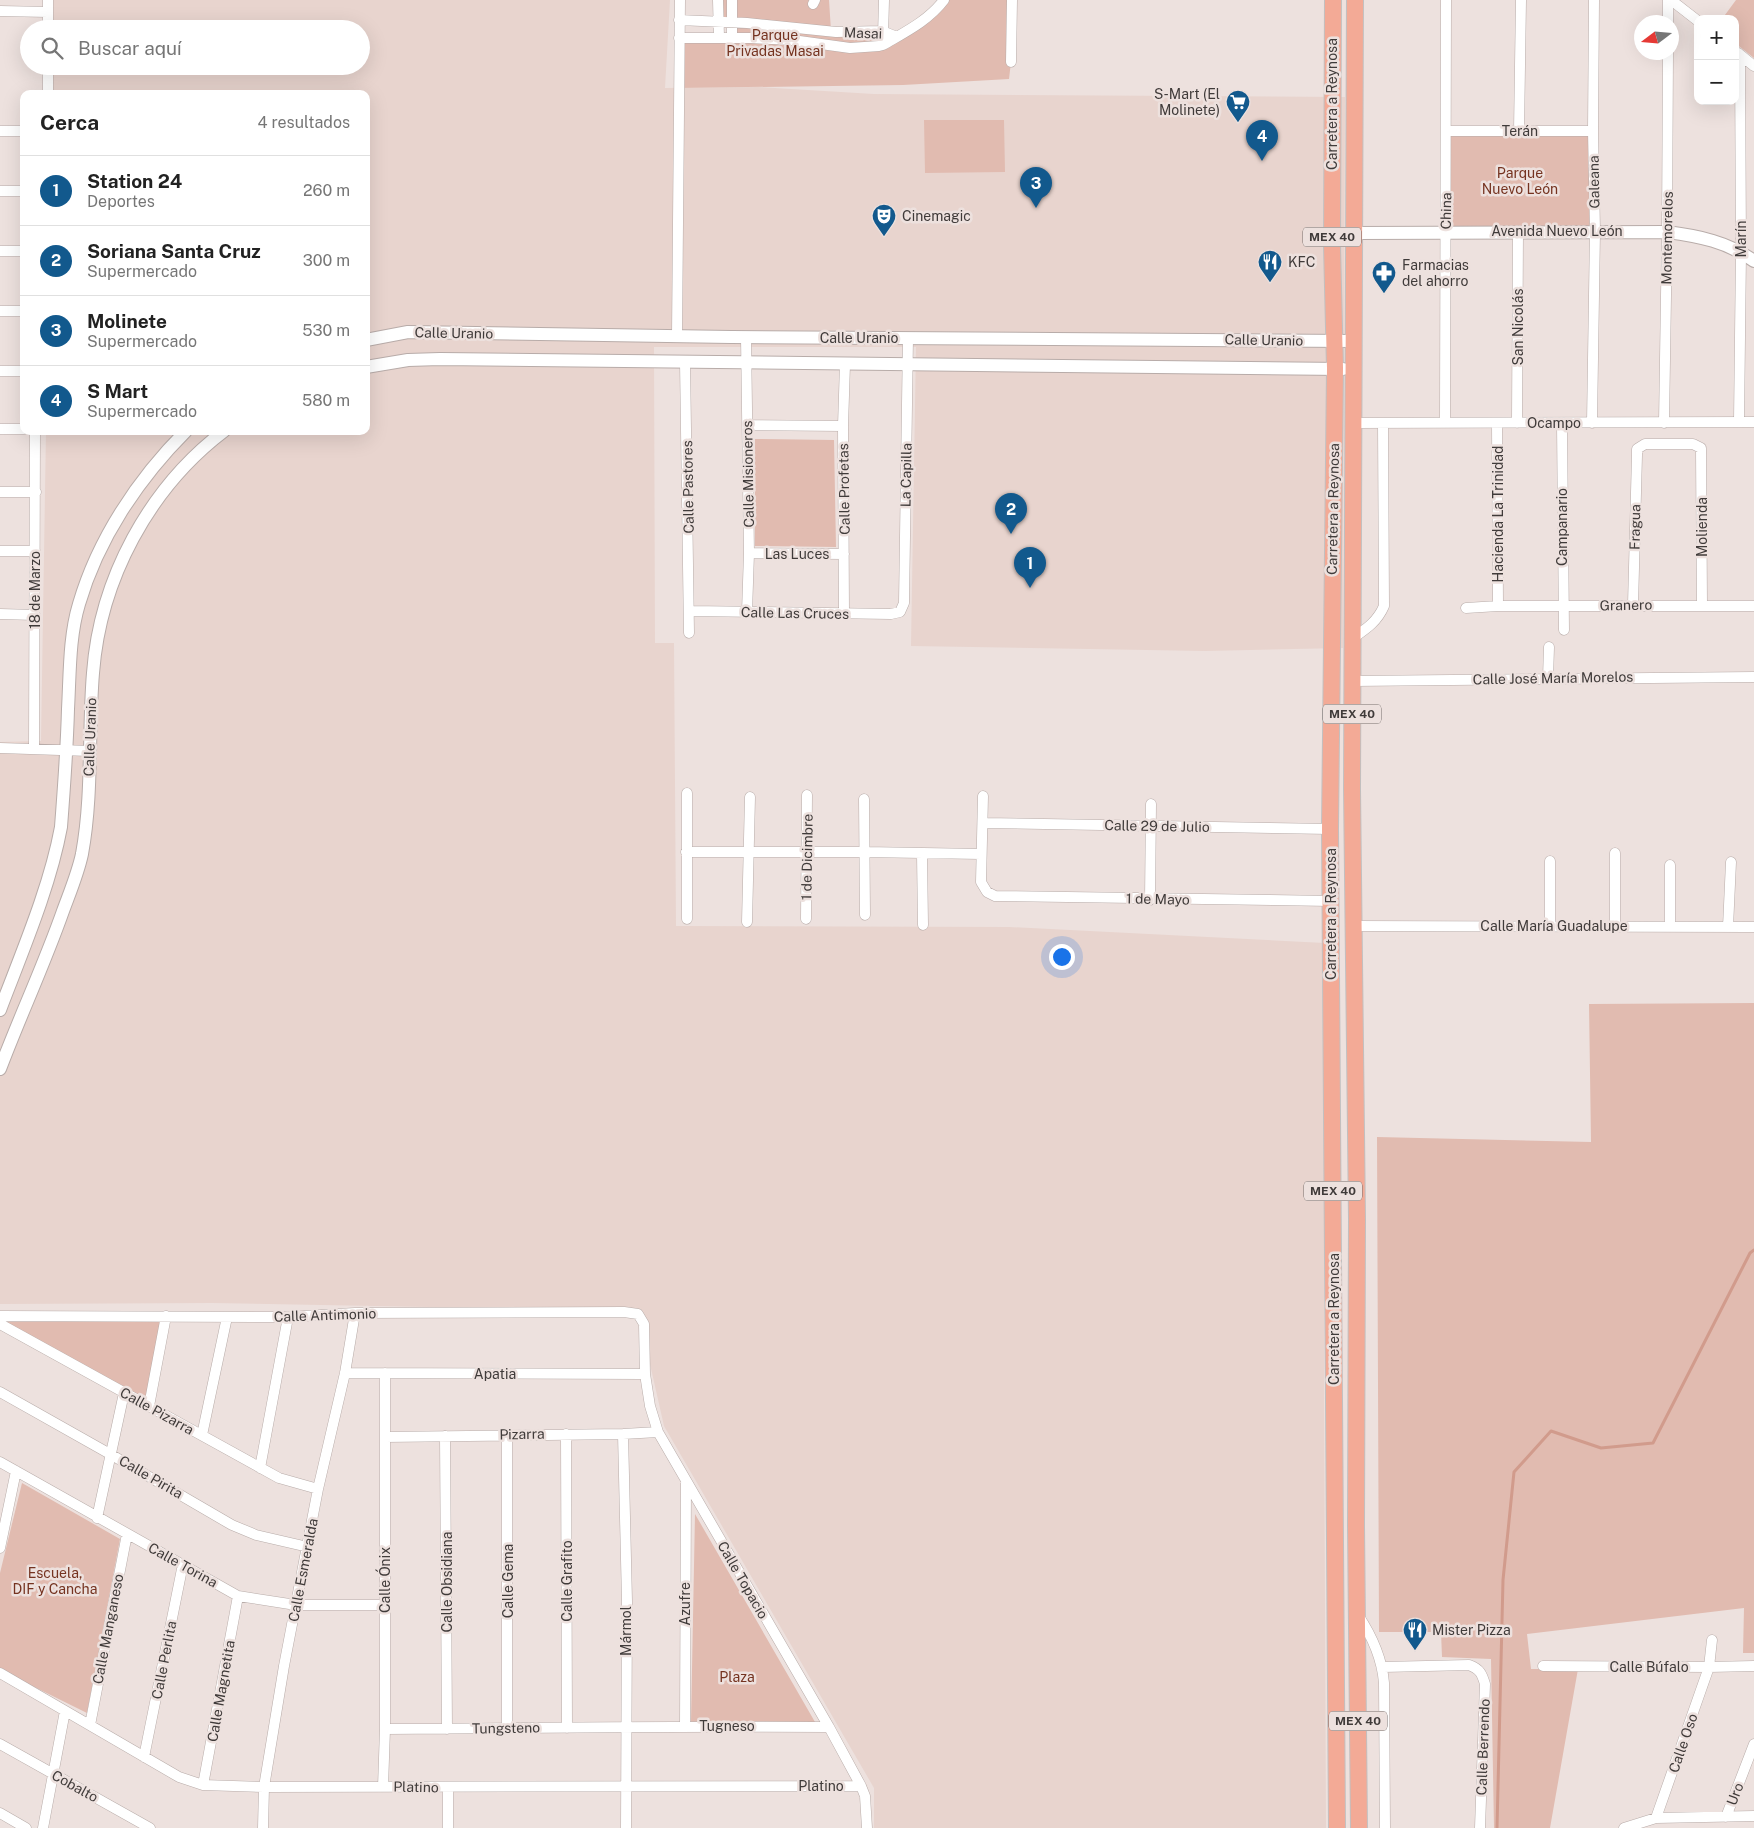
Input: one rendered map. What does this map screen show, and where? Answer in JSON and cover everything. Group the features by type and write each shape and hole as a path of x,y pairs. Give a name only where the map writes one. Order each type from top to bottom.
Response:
{"main road":[{"name":"Carretera a Reynosa","path":"1333,0 1332,150 1335,368 1330,829 1337,1828"},
{"name":"Carretera a Reynosa","path":"1355,0 1352,789 1357,1219 1356,1613 1359,1828"},
{"path":"1332,150 1340,174 1345,213 1354,233 1345,248 1334,292"},
{"path":"1334,497 1344,505 1348,513 1354,550"},
{"path":"1330,805 1340,812 1346,812 1352,789"},
{"path":"1331,848 1342,868 1353,907"},
{"path":"1331,901 1340,906 1346,916 1354,973"},
{"path":"1335,1440 1356,1441"}],"street":[{"path":"48,0 48,20"},
{"path":"677,336 680,0"},
{"path":"718,0 719,37"},
{"path":"732,0 732,37"},
{"path":"883,45 884,0"},
{"name":"Masai","path":"679,38 732,37 792,40 850,48 883,45 915,27 944,0"},
{"path":"1011,62 1012,0"},
{"name":"China","path":"1445,422 1446,0"},
{"path":"1519,131 1521,0"},
{"name":"Galeana","path":"1592,423 1595,231 1593,131 1594,0"},
{"path":"1670,0 1694,18"},
{"path":"1669,15 1670,0"},
{"path":"0,11 48,12"},
{"name":"Masai","path":"679,20 732,22 830,31 882,31 898,37"},
{"path":"830,31 830,46"},
{"path":"1739,54 1754,66"},
{"name":"Montemorelos","path":"1664,423 1668,60"},
{"name":"Marín","path":"1738,60 1741,252 1739,422"},
{"path":"48,75 48,90"},
{"path":"0,131 20,131"},
{"name":"Terán","path":"1447,131 1593,131"},
{"path":"0,191 20,191"},
{"name":"San Nicolás","path":"1518,231 1518,423"},
{"name":"Avenida Nuevo León","path":"1354,233 1667,232 1702,237 1741,252 1754,261"},
{"path":"0,251 20,251"},
{"path":"0,311 20,311"},
{"name":"Calle Uranio","path":"370,339 408,332 746,337 1353,341"},
{"name":"Calle Misioneros","path":"746,337 749,554 747,612"},
{"name":"La Capilla","path":"900,612 904,603 908,338"},
{"name":"Calle Uranio","path":"370,366 408,360 440,359 1353,369"},
{"name":"Calle Pastores","path":"686,362 689,633"},
{"name":"Calle Profetas","path":"844,614 843,426 845,364"},
{"path":"0,371 20,371"},
{"name":"Ocampo","path":"1354,423 1562,424 1754,422"},
{"path":"1353,638 1373,624 1384,606 1383,423"},
{"name":"Hacienda La Trinidad","path":"1497,423 1498,606"},
{"name":"Campanario","path":"1562,424 1564,630"},
{"path":"748,425 843,426"},
{"path":"0,429 20,429"},
{"name":"18 de Marzo","path":"34,749 35,435"},
{"name":"Calle Uranio","path":"0,1010 58,848 62,827 70,653 78,605 93,564 106,537 144,478 182,435"},
{"name":"Calle Uranio","path":"0,1069 12,1036 44,965 82,856 86,832 96,642 103,610 116,572 131,540 158,499 207,444 219,435"},
{"name":"Molienda","path":"1638,449 1645,444 1693,444 1700,448 1702,605"},
{"name":"Fragua","path":"1633,605 1638,449"},
{"path":"0,492 36,492"},
{"path":"0,551 35,551"},
{"name":"Las Luces","path":"749,554 844,554"},
{"name":"Granero","path":"1466,608 1633,605 1754,606"},
{"name":"Calle Las Cruces","path":"690,611 844,614 891,614 900,612"},
{"path":"0,614 35,615"},
{"path":"1548,678 1549,647"},
{"name":"Calle José María Morelos","path":"1353,681 1754,677"},
{"path":"0,748 90,751"},
{"path":"687,794 687,918"},
{"name":"1 de Dicimbre","path":"806,919 807,795"},
{"path":"686,852 981,854 983,796"},
{"path":"747,922 750,797"},
{"path":"864,799 865,916"},
{"path":"1150,900 1151,804"},
{"name":"Calle 29 de Julio","path":"983,823 1330,829"},
{"path":"1615,853 1615,926"},
{"path":"922,854 923,925"},
{"name":"1 de Mayo","path":"981,854 981,882 986,892 996,896 1150,900 1331,901"},
{"path":"1550,861 1550,926"},
{"path":"1728,927 1730,862"},
{"path":"1670,866 1670,926"},
{"name":"Calle María Guadalupe","path":"1354,926 1754,927"},
{"name":"Calle Antimonio","path":"0,1316 288,1317 355,1313 624,1312 638,1314 643,1319 644,1324"},
{"name":"Calle Esmeralda","path":"263,1828 264,1788 284,1666 318,1489 345,1373 355,1313"},
{"path":"149,1406 166,1316"},
{"path":"202,1435 228,1317"},
{"path":"260,1468 288,1317"},
{"name":"Calle Pizarra","path":"0,1324 279,1478 318,1489"},
{"name":"Calle Topacio","path":"644,1324 645,1374 650,1406 658,1432 829,1727 861,1786 865,1796 867,1828"},
{"name":"Apatia","path":"345,1373 645,1374"},
{"name":"Calle Ónix","path":"384,1787 385,1374"},
{"name":"Calle Pirita","path":"0,1392 232,1525 256,1535 308,1547"},
{"path":"97,1518 124,1393"},
{"name":"Pizarra","path":"385,1437 658,1432"},
{"name":"Calle Gema","path":"506,1434 507,1727"},
{"name":"Calle Grafito","path":"566,1434 567,1728"},
{"name":"Mármol","path":"623,1434 627,1601 626,1828"},
{"name":"Calle Obsidiana","path":"445,1436 447,1729"},
{"name":"Calle Torina","path":"0,1462 238,1596 296,1605 385,1605"},
{"path":"0,1548 16,1472"},
{"name":"Azufre","path":"685,1726 686,1482"},
{"name":"Calle Manganeso","path":"90,1725 127,1534"},
{"name":"Calle Perlita","path":"144,1757 183,1564"},
{"name":"Calle Magnetita","path":"203,1785 238,1596"},
{"path":"1356,1613 1368,1630 1383,1667 1385,1828"},
{"name":"Calle Oso","path":"1656,1818 1709,1667 1712,1640"},
{"name":"Calle Berrendo","path":"1383,1667 1469,1665 1477,1668 1482,1674 1485,1684 1480,1828"},
{"name":"Calle Búfalo","path":"1543,1666 1754,1666"},
{"name":"Platino","path":"0,1673 179,1777 203,1785 264,1788 861,1786"},
{"path":"43,1828 65,1711"},
{"name":"Tugneso","path":"626,1728 685,1726 829,1727"},
{"name":"Tungsteno","path":"385,1729 626,1728"},
{"name":"Cobalto","path":"0,1744 150,1828"},
{"name":"Uro","path":"1726,1817 1754,1744"},
{"path":"448,1788 448,1828"},
{"path":"0,1813 26,1828"},
{"path":"1624,1828 1656,1818 1754,1816"}],"shaded area":[{"path":"52,0 670,0 665,88 758,87 874,94 1345,97 1343,648 1205,651 911,646 916,347 654,347 655,643 674,643 676,926 1009,927 1325,943 1324,1387 1326,1828 874,1828 874,1788 664,1426 638,1311 212,1303 0,1304 0,742 41,741 46,435 370,435 370,90 50,90 51,75 370,75 370,20 51,20"}],"green space":[{"name":"Parque Privadas Masai","path":"718,0 829,0 831,31 897,37 944,0 1012,0 1009,79 903,85 678,88 679,38 732,37 732,22 718,22"},
{"path":"1736,0 1754,0 1754,58 1739,46 1739,15 1725,15"},
{"path":"924,120 1004,120 1005,172 925,173"},
{"name":"Parque Nuevo León","path":"1447,131 1593,131 1595,231 1446,232"},
{"path":"755,439 834,440 836,547 755,546"},
{"path":"1754,1003 1754,1653 1743,1653 1744,1608 1527,1634 1531,1669 1578,1669 1550,1828 1494,1828 1491,1659 1442,1657 1441,1632 1379,1632 1377,1137 1591,1142 1589,1004"},
{"path":"0,1316 166,1316 149,1406 0,1325"},
{"name":"Escuela, DIF y Cancha","path":"22,1483 120,1539 87,1713 0,1670 0,1573"},
{"name":"Plaza","path":"695,1514 815,1722 691,1722"}],"waterway":[{"path":"1497,1828 1503,1580 1514,1472 1551,1431 1601,1448 1653,1443 1750,1253 1754,1250"}],"place":[{"name":"S-Mart (El Molinete)","path":"1238,123"},
{"name":"S Mart","path":"1262,161"},
{"name":"Molinete","path":"1036,208"},
{"name":"Cinemagic","path":"884,237"},
{"name":"KFC","path":"1270,283"},
{"name":"Farmacias del ahorro","path":"1384,294"},
{"name":"Soriana Santa Cruz","path":"1011,534"},
{"name":"Station 24","path":"1030,588"},
{"name":"Mister Pizza","path":"1415,1651"}]}
